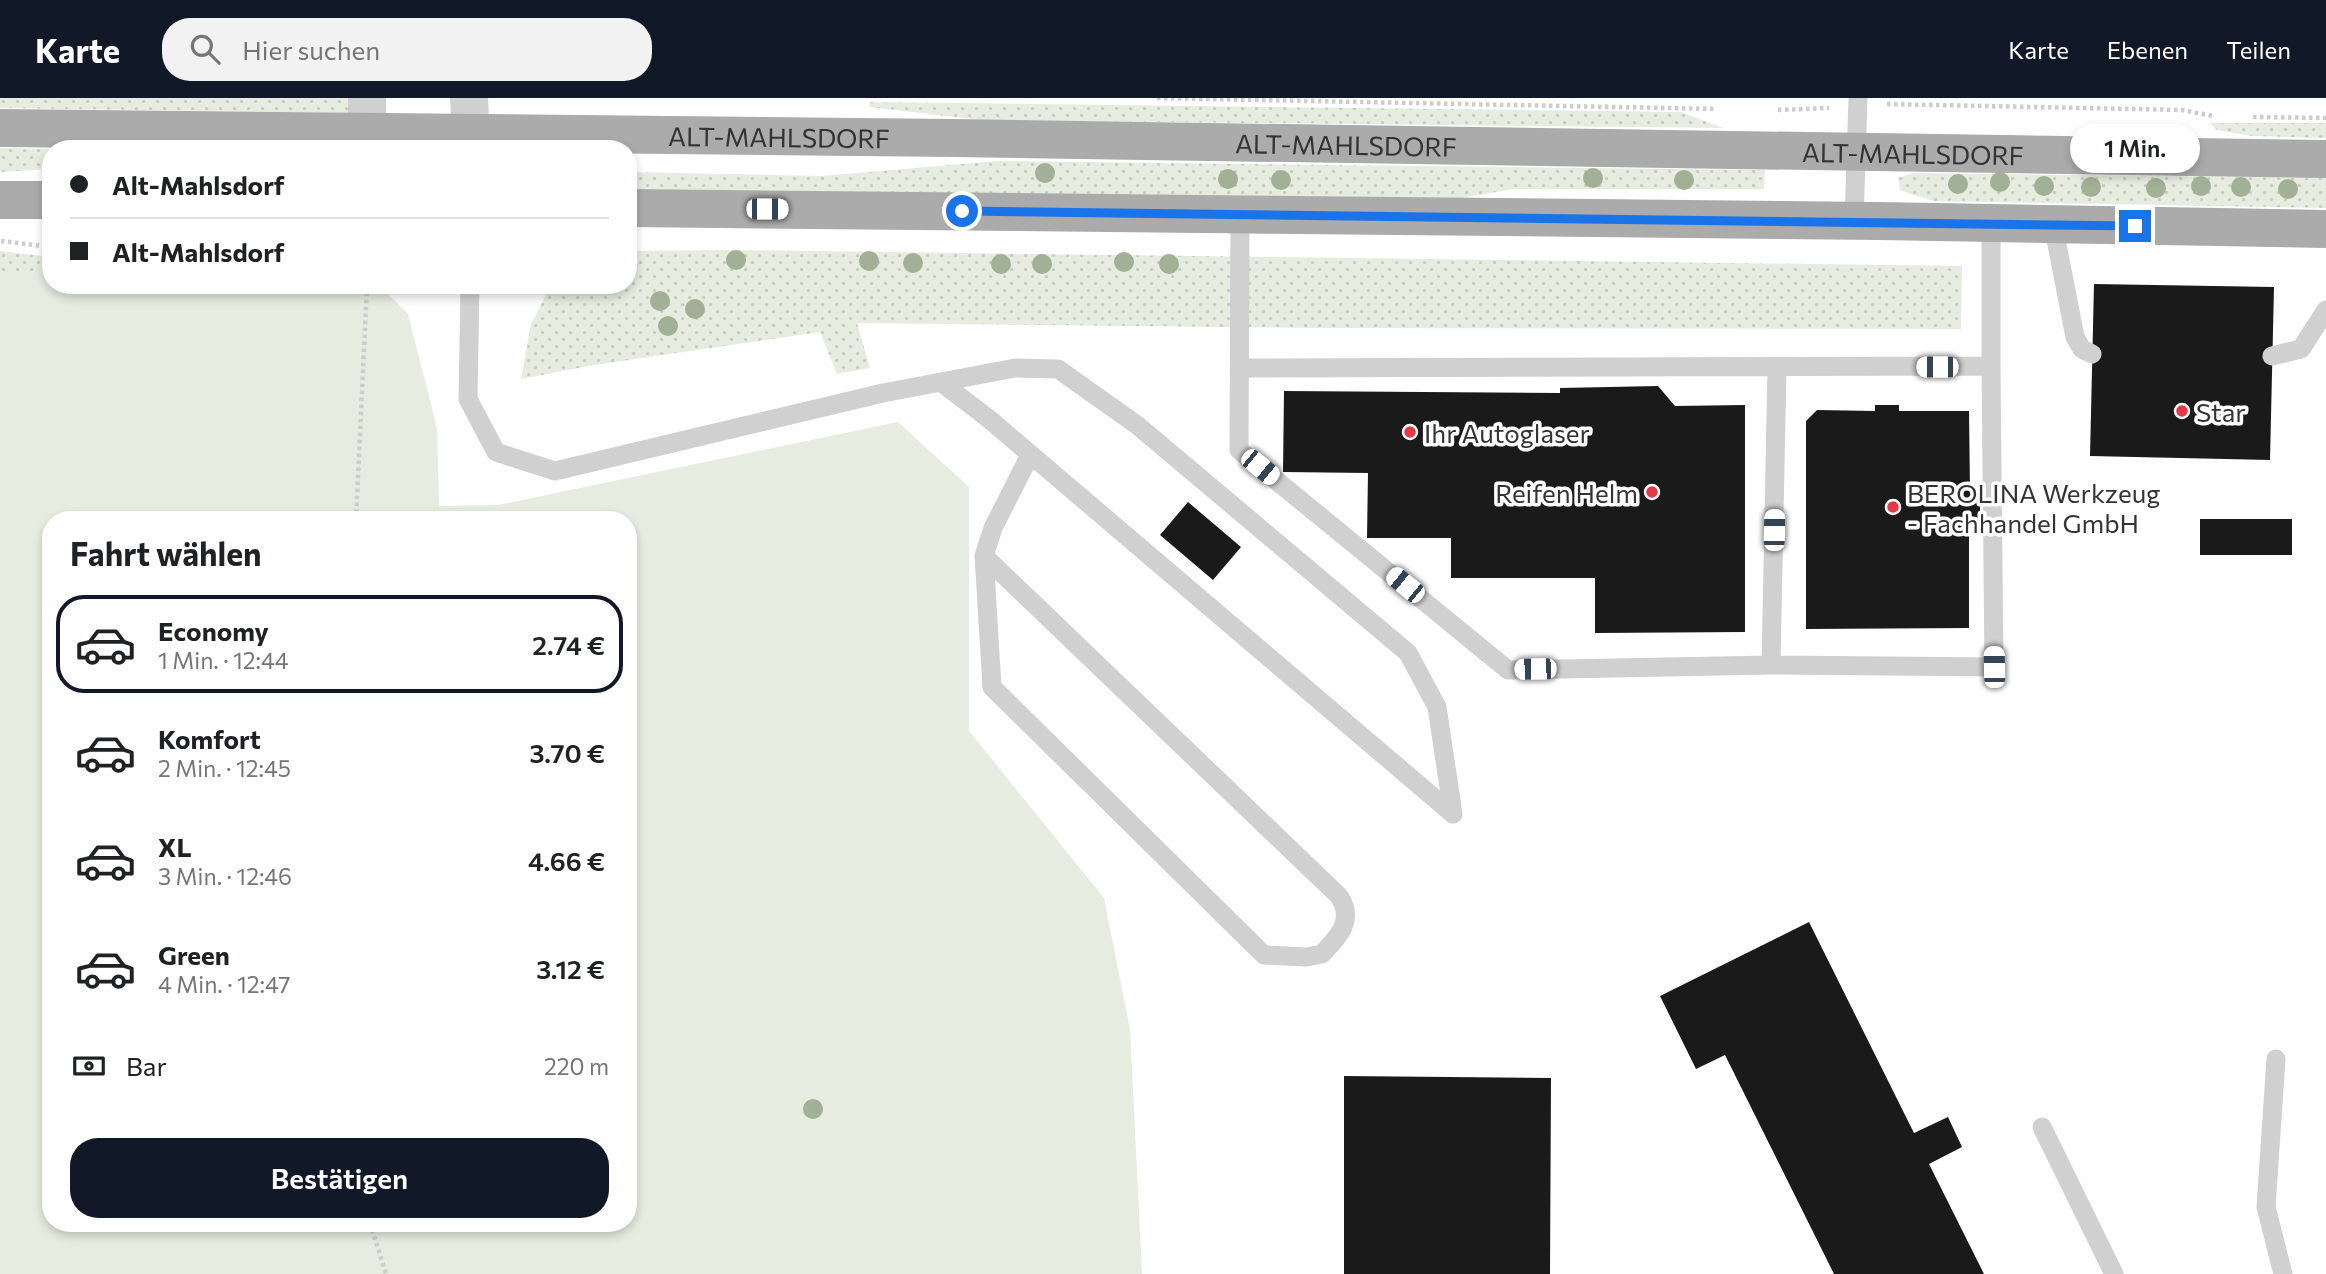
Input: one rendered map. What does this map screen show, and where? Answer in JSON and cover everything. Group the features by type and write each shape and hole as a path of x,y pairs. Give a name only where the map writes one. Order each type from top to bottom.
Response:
{"main road":[{"name":"ALT-MAHLSDORF","path":"0,128 367,115 471,127 2326,159"},
{"path":"0,200 42,200"},
{"path":"637,208 1240,213 2326,229"}],"lane":[{"path":"1854,221 1858,102"},
{"path":"1240,213 1239,450 1508,670 1771,665 1994,667 1991,223"},
{"path":"2053,225 2075,337 2082,349 2092,354"},
{"path":"470,294 468,399 496,452 555,471 883,393 1015,368 1058,369 1158,442 1408,653 1437,708 1453,814 942,383"},
{"path":"2272,356 2301,349 2326,310"},
{"path":"1241,368 1991,366"},
{"path":"1771,665 1777,367"},
{"path":"984,556 1339,896 1347,908 1346,923 1322,954 1306,957 1264,955 992,687 984,556 993,528 1030,455"},
{"path":"2276,1059 2266,1207 2283,1274"},
{"path":"2042,1127 2114,1274"}],"path":[{"path":"1157,98 1723,109"},
{"path":"1768,110 1858,102 2182,110 2223,117"},
{"path":"2249,117 2326,118"},
{"path":"0,240 42,246"},
{"path":"356,511 367,294"},
{"path":"373,1232 386,1274"}],"shaded area":[{"path":"0,98 352,98 352,113 0,108"},
{"path":"870,102 1681,112 1723,128 980,120 870,107"},
{"path":"2210,123 2326,123 2326,138 2252,136 2217,130"},
{"path":"0,148 42,149 42,170 0,172"},
{"path":"997,161 1765,170 1764,189 1514,189 1461,198 637,190 637,172 822,176"},
{"path":"1912,173 2326,178 2326,208 1933,201 1900,190 1898,178"},
{"path":"0,251 42,256 42,280 0,274"},
{"path":"637,251 1962,266 1961,329 1311,328 857,323 870,368 837,374 820,332 594,365 521,379 531,324 546,294 637,294"},
{"path":"0,274 42,275 42,294 388,294 408,314 437,428 439,506 498,505 898,422 969,487 969,731 1104,898 1130,1029 1142,1274 0,1274"}],"building":[{"path":"2094,284 2274,287 2270,460 2090,456"},
{"path":"1658,386 1675,406 1745,405 1745,632 1595,633 1595,578 1451,578 1451,538 1367,538 1368,473 1283,472 1284,391 1560,393 1560,388"},
{"name":"BEROLINA Werkzeug - Fachhandel GmbH","path":"1875,405 1899,405 1899,411 1969,411 1970,491 1980,491 1980,522 1969,522 1969,628 1806,629 1806,421 1817,410 1875,411"},
{"path":"1188,502 1241,547 1213,580 1160,535"},
{"path":"2200,519 2292,519 2292,555 2200,555"},
{"path":"1809,922 1914,1133 1948,1117 1962,1147 1929,1164 1984,1274 1834,1274 1725,1055 1696,1069 1660,996"},
{"path":"1344,1076 1551,1078 1550,1274 1344,1274"}],"place":[{"name":"Star","path":"2182,411"},
{"name":"Ihr Autoglaser","path":"1410,432"},
{"name":"Reifen Helm","path":"1652,492"},
{"name":"BEROLINA Werkzeug - Fachhandel GmbH","path":"1893,507"}],"route":[{"path":"962,211 2135,226"}]}
